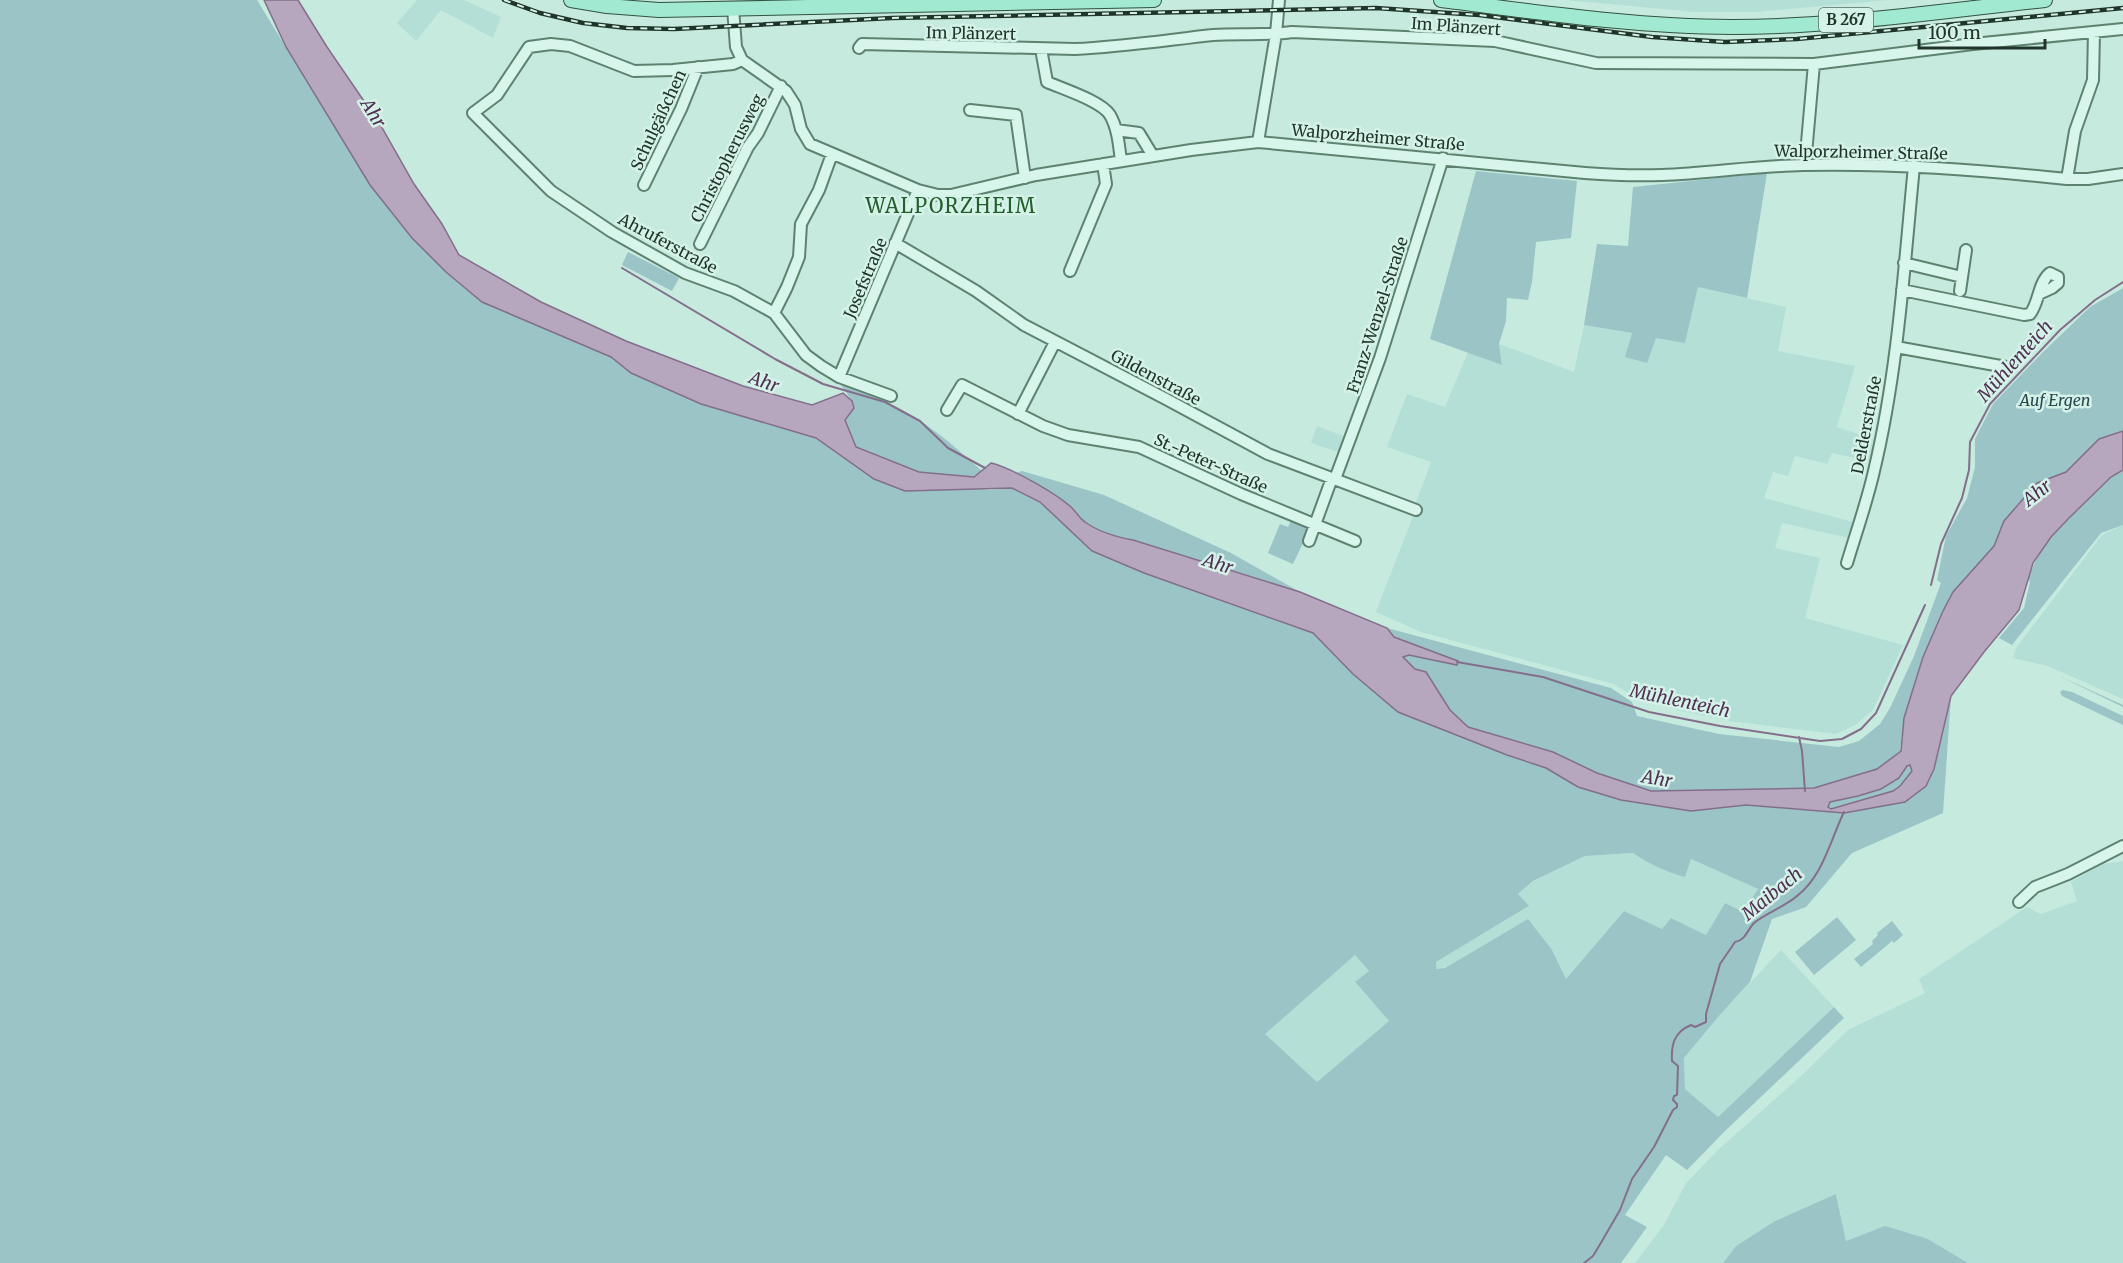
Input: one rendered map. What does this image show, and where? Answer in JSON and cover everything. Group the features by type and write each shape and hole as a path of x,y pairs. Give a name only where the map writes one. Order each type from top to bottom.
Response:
{"main road":[{"path":"571,0 631,9 1155,0"},
{"name":"B 267","path":"1441,0 1661,24 1731,27 1801,25 2046,0"}],"street":[{"path":"1258,141 1276,34 1279,0"},
{"path":"698,67 733,64 742,60 736,47 733,8"},
{"name":"Im Plänzert","path":"859,48 862,44 1041,49 1108,48 1217,35 1292,32 1496,41 1596,63 1814,64 2123,29"},
{"path":"2067,179 2075,130 2093,80 2094,32"},
{"name":"Ahruferstraße","path":"698,67 634,71 570,46 538,45 529,47 497,95 473,113 551,191 612,232 685,273 712,285 734,291 774,313 806,355 842,370 891,396"},
{"path":"1041,49 1047,82 1101,106 1109,113 1116,130 1121,161"},
{"name":"Walporzheimer Straße","path":"742,60 781,86 795,105 805,138 810,144 918,190 938,195 951,195 1025,178 1103,164 1258,141 1629,176 1805,165 1914,166 2067,179 2088,179 2123,174"},
{"path":"1805,165 1814,64"},
{"name":"Schulgäßchen","path":"644,185 681,109 698,67"},
{"name":"Christopherusweg","path":"700,244 781,86"},
{"path":"970,110 1016,115 1025,178"},
{"path":"1116,130 1139,133 1153,156"},
{"path":"774,313 799,257 801,224 819,190 832,154"},
{"name":"Franz-Wenzel-Straße","path":"1309,541 1380,358 1443,158"},
{"path":"1070,271 1106,184 1103,164"},
{"name":"Delderstraße","path":"1847,563 1874,471 1896,347 1914,166"},
{"name":"Josefstraße","path":"842,370 918,190"},
{"name":"Gildenstraße","path":"895,243 976,291 1024,325 1268,454 1416,510"},
{"path":"1960,291 1966,250"},
{"path":"1904,263 1962,277"},
{"path":"1902,290 2024,315 2033,311 2039,294"},
{"path":"1018,414 1055,342"},
{"path":"1896,347 2006,367"},
{"name":"St.-Peter-Straße","path":"947,410 962,385 1018,414 1068,435 1139,447 1241,494 1355,541"},
{"path":"2019,902 2035,887 2068,874 2123,846"}],"shaded area":[{"path":"417,0 464,0 501,17 493,38 441,10 416,41 397,23"},
{"path":"1566,0 1888,0 1756,12 1696,12"},
{"path":"1698,287 1786,307 1778,351 1855,366 1837,427 1873,439 1869,461 1832,453 1827,464 1795,456 1788,476 1773,472 1764,498 1853,522 1849,538 1782,523 1775,548 1820,558 1805,618 1903,645 1873,710 1855,725 1836,734 1730,721 1678,710 1627,692 1614,684 1421,632 1376,612 1415,511 1415,505 1431,462 1387,447 1407,394 1445,407 1468,352 1502,364 1499,344 1574,372 1584,325 1685,342"},
{"path":"1317,426 1346,437 1341,453 1311,443"},
{"path":"2123,525 2123,699 2048,666 2013,658 2016,648 2102,535"},
{"path":"1633,853 1644,860 1685,876 1691,859 1758,889 1743,913 1725,903 1706,935 1671,918 1662,929 1624,911 1566,979 1552,950 1436,969 1436,962 1528,907 1518,894 1534,881 1585,856"},
{"path":"2123,861 2123,1263 1968,1263 1928,1239 1846,1242 1837,1195 1775,1221 1736,1246 1723,1263 1635,1263 1664,1225 1686,1183 1718,1150 1801,1076 1848,1030 1925,993 1919,979 2027,907 2041,914 2077,901 2071,882 2103,864"},
{"path":"1781,950 1834,1007 1718,1117 1685,1089 1684,1058 1718,1017"},
{"path":"1355,955 1369,971 1355,983 1389,1021 1317,1082 1264,1034"}],"green space":[{"path":"0,0 257,0 370,185 412,238 446,272 611,357 631,373 817,438 874,479 991,490 1012,488 1040,502 1092,552 1144,573 1313,633 1353,674 1398,712 1546,768 1578,787 1691,811 1746,805 1825,812 1905,802 1941,739 1951,696 1943,813 1852,853 1806,907 1772,919 1750,982 1684,1058 1685,1089 1718,1117 1834,1007 1844,1018 1687,1170 1666,1155 1625,1215 1647,1227 1621,1263 0,1263","holes":["1633,853 1645,861 1685,877 1691,859 1758,889 1743,912 1725,903 1706,935 1671,918 1662,929 1624,911 1566,979 1552,950 1528,919 1445,968 1436,969 1436,962 1529,906 1518,894 1533,881 1585,856","1355,955 1369,971 1355,982 1389,1021 1317,1082 1265,1034"]},
{"path":"1476,171 1577,181 1571,238 1536,242 1528,300 1507,298 1506,321 1499,344 1502,365 1430,339"},
{"path":"1767,173 1747,298 1698,287 1685,343 1656,338 1647,363 1625,357 1632,333 1584,325 1597,244 1628,246 1633,187"},
{"path":"628,252 679,278 672,291 622,265"},
{"name":"Auf Ergen","path":"2123,288 2123,431 2099,439 2066,472 2037,483 2004,521 1994,546 1953,592 1923,657 1904,718 1900,751 1877,769 1814,788 1651,791 1597,773 1553,752 1468,727 1450,710 1426,672 1415,669 1403,657 1409,655 1457,665 1458,661 1394,637 1387,628 1611,688 1632,702 1637,716 1719,734 1839,747 1859,741 1880,724 1914,656 1941,583 1937,580 1946,536 1967,498 1975,467 1975,439 1993,404 2090,307"},
{"path":"841,385 883,400 917,419 949,442 982,471 974,477 919,472 856,447 845,419 854,408"},
{"path":"2123,470 2123,525 2101,533 2012,645 1999,638 2024,608 2030,582 2028,579 2034,564 2052,536 2111,477"},
{"path":"1022,471 1104,495 1231,553 1300,592 1133,540 1113,536 1084,522 1071,507 1016,473"},
{"path":"1292,518 1311,526 1293,564 1268,553 1280,524 1288,527"},
{"path":"2059,676 2123,705 2123,707"},
{"path":"2063,690 2123,716 2123,725 2062,696 2060,692"},
{"path":"1910,765 1912,771 1893,791 1831,809 1828,807 1830,802 1898,778"},
{"path":"1837,917 1856,940 1814,975 1795,952"},
{"path":"1892,921 1903,935 1894,943 1892,941 1861,967 1854,959 1873,944 1872,941 1878,935 1877,933"},
{"path":"1836,1194 1846,1241 1885,1226 1928,1239 1968,1263 1723,1263 1736,1246 1775,1221"}],"water":[{"name":"Ahr","path":"264,0 298,0 381,126 459,255 541,302 626,341 743,386 812,405 843,393 852,401 854,408 845,420 856,447 919,472 974,477 991,463 1000,466 1034,482 1056,496 1090,526 1114,536 1300,592 1387,628 1394,637 1458,661 1457,665 1409,655 1403,657 1415,669 1426,672 1450,710 1468,727 1553,752 1597,773 1651,791 1814,788 1877,769 1901,751 1904,718 1923,657 1943,611 1953,592 1994,546 2004,521 2037,483 2066,472 2099,439 2123,431 2123,470 2111,477 2068,519 2051,537 2033,563 2019,610 1951,696 1934,769 1926,786 1905,802 1844,813 1746,805 1691,811 1621,800 1578,787 1546,768 1398,712 1353,674 1313,633 1144,573 1092,551 1040,502 1012,488 905,491 874,479 816,438 701,404 631,373 611,357 482,302 446,272 412,238 370,185 286,47","holes":["1910,765 1912,771 1893,791 1831,809 1828,807 1830,802 1881,789 1899,778 1907,766"]}],"waterway":[{"path":"622,268 775,359 823,384 885,402 920,421 948,448 985,468"},
{"name":"Mühlenteich","path":"1931,585 1941,544 1962,498 1969,470 1970,442 1990,404 2060,330 2095,300 2123,282"},
{"name":"Mühlenteich","path":"1457,662 1543,677 1649,712 1720,726 1820,741 1842,739 1861,729 1876,713 1925,605"},
{"path":"1799,737 1805,791"},
{"name":"Maibach","path":"1584,1263 1593,1256 1602,1241 1620,1210 1632,1179 1654,1147 1673,1110 1677,1107 1673,1100 1677,1095 1678,1066 1672,1061 1673,1044 1677,1035 1691,1025 1695,1027 1706,1022 1706,1014 1720,964 1735,942 1744,937 1758,920 1787,903 1806,888 1820,868 1844,812"}],"railway":[{"path":"504,0 540,13 583,23 627,28 674,29 892,18 1376,8 1479,15 1652,37 1725,42 1797,39 2123,8"}],"district":[{"name":"WALPORZHEIM","path":"951,206"}]}
